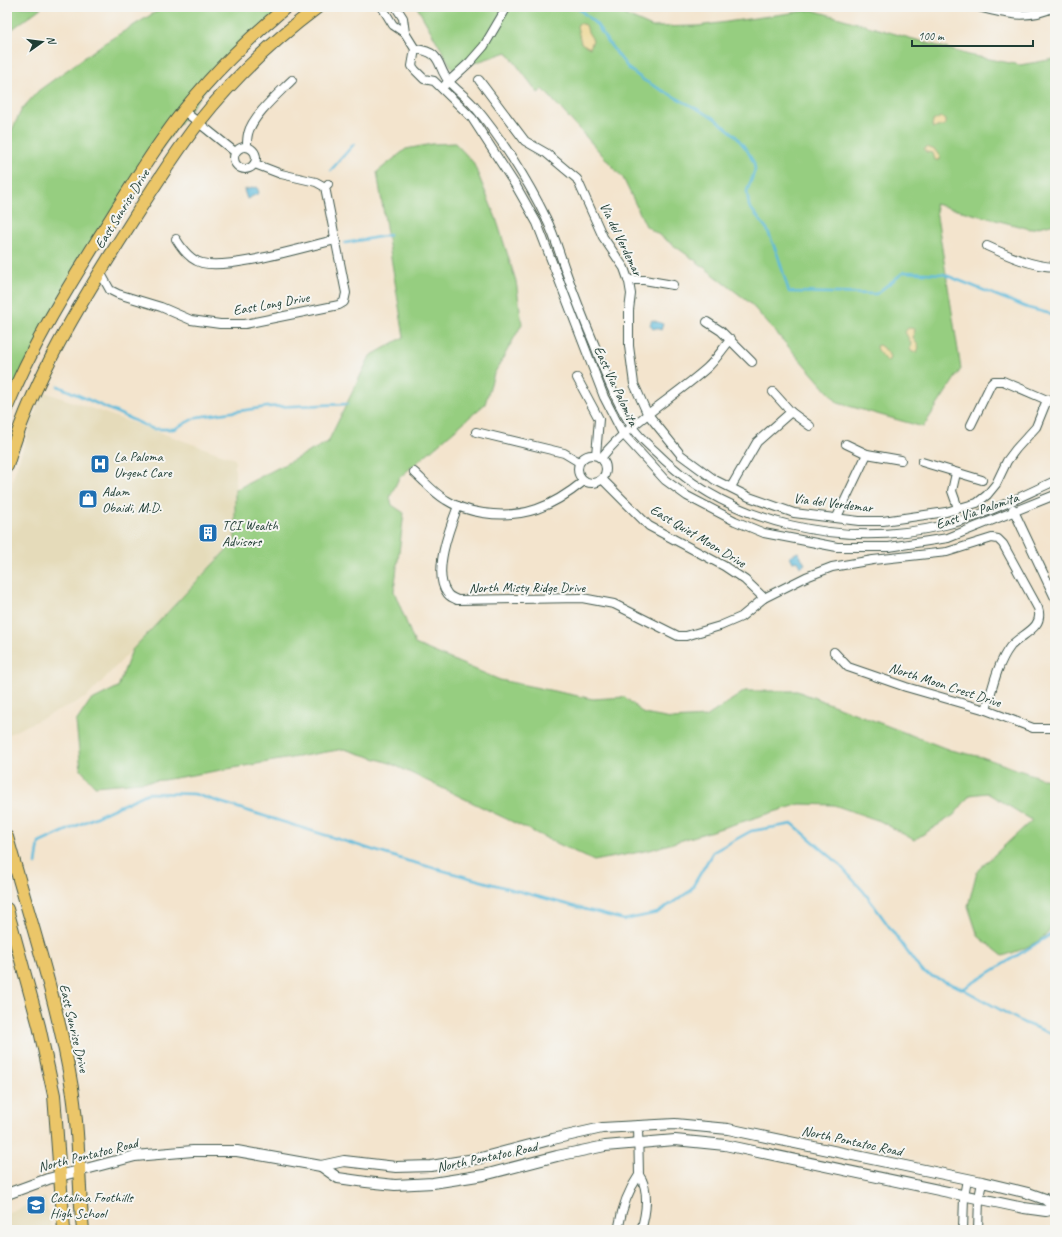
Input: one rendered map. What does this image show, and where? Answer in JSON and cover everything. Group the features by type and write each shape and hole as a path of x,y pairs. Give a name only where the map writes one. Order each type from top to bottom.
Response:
{"main road":[{"name":"East Sunrise Drive","path":"7,407 30,352 55,307 164,136 223,66 253,36 286,7"},
{"name":"East Sunrise Drive","path":"7,466 32,396 72,317 163,172 199,123 233,82 275,42 318,7"},
{"path":"55,307 72,317"},
{"name":"East Sunrise Drive","path":"7,837 54,1004 73,1090 80,1171 83,1230"},
{"path":"7,909 40,1026 54,1095 64,1230"}],"street":[{"path":"382,7 393,25 405,33 415,49"},
{"path":"396,7 403,18 405,33"},
{"path":"441,89 470,62 484,46 507,7"},
{"path":"978,7 1007,15 1027,16 1046,11 1054,7"},
{"name":"East Via Palomita","path":"1055,481 1010,503 945,525 888,533 838,534 768,520 740,509 673,470 632,426 613,393 546,218 525,180 496,135 474,107 449,82 436,55 424,50 415,49 412,66 424,79 434,81 472,118 516,186 537,223 604,397 623,434 665,480 682,492 734,521 764,533 837,547 889,547 948,538 1015,513 1055,495"},
{"path":"247,146 248,133 253,123 292,80"},
{"name":"Via del Verdemar","path":"479,80 525,141 546,153 578,179 603,237 624,268 628,280 631,294 629,310 630,365 634,384 647,413 680,455 715,480 749,497 794,513 837,517 859,522 883,521 946,512 976,503 987,495 996,484 1007,461 1036,427 1051,400"},
{"path":"184,111 235,152"},
{"path":"247,146 256,153 255,164 249,169 241,169 235,164 235,152 240,147 247,146"},
{"name":"East Long Drive","path":"100,272 110,290 118,294 155,304 191,320 220,324 245,324 332,306 344,302 346,294 335,240 327,185 281,174 255,164"},
{"path":"176,239 187,255 201,263 216,265 234,263 335,240"},
{"path":"987,246 1011,257 1044,266 1055,267"},
{"path":"628,280 644,280 673,285"},
{"path":"707,322 731,339 752,362"},
{"path":"599,457 647,413 708,368 731,339"},
{"path":"577,378 599,419 599,457"},
{"path":"971,424 990,384 994,381 1003,381 1051,400"},
{"path":"773,392 791,412 810,426"},
{"path":"731,487 757,442 791,412"},
{"path":"476,432 564,453 579,462"},
{"path":"846,444 867,454 902,460"},
{"path":"837,517 867,454"},
{"path":"586,456 599,457 604,462 606,470 602,479 591,483 584,481 578,474 579,462 586,456"},
{"path":"922,462 982,480"},
{"path":"414,472 445,500 474,511 497,515 516,514 535,510 553,503 566,496 584,481"},
{"path":"956,473 952,491 958,508"},
{"name":"East Quiet Moon Drive","path":"602,479 649,526 724,566 745,580 764,598"},
{"path":"1010,503 1055,598"},
{"name":"North Misty Ridge Drive","path":"458,506 443,546 443,588 446,597 457,600 582,598 614,604 678,636 698,633 742,617 764,598 806,577 832,567 873,560 947,552 992,538 1001,541 1043,617 1036,626 1016,640 1003,658 986,710"},
{"name":"North Moon Crest Drive","path":"834,652 848,667 932,695 986,710 1033,728 1055,728"},
{"name":"North Pontatoc Road","path":"7,1194 28,1185 135,1156 193,1151 237,1151 321,1166 344,1161 396,1167 431,1166 481,1158 602,1128 675,1124 728,1128 982,1182 1028,1193 1045,1199 1055,1208 1046,1211 964,1196 725,1145 675,1140 605,1146 557,1156 484,1175 433,1183 395,1185 338,1178 321,1166"},
{"path":"638,1125 640,1175 644,1181 645,1203 644,1219 641,1230"},
{"path":"621,1230 619,1226 624,1202 631,1186 640,1175"},
{"path":"963,1230 964,1196 967,1179"},
{"path":"978,1230 979,1198 982,1182"}],"shaded area":[{"path":"42,391 235,459 235,541 87,697 7,735 7,510 14,475"},
{"name":"Catalina Foothills High School","path":"45,1197 52,1230 7,1230 7,1214"}],"green space":[{"path":"7,7 42,7 7,33"},
{"path":"164,7 286,7 223,66 127,194 7,407 7,140 22,109 38,91 103,44"},
{"path":"417,7 622,7 625,15 652,27 698,26 812,10 969,55 1020,65 1055,59 1055,223 1030,229 935,204 961,369 923,427 838,403 750,303 696,261 646,226 623,178 543,89 538,93 507,52 453,70"},
{"path":"455,143 473,162 496,218 516,281 522,324 494,374 485,404 399,478 390,497 392,505 404,513 394,591 415,644 500,680 593,699 625,697 644,714 671,719 706,717 745,691 797,691 950,750 982,757 1047,780 1055,777 1055,893 1053,902 1055,917 1049,932 1042,938 1027,947 1003,956 978,936 968,906 977,871 1032,820 987,793 970,795 954,815 914,840 880,821 834,805 800,804 650,850 594,861 390,763 344,749 163,780 95,786 81,770 76,722 90,701 118,687 132,650 235,541 235,490 328,442 370,356 404,337 377,172 406,149 432,144"}],"sand":[{"path":"579,23 586,25 593,40 590,48 581,43 577,26"},
{"path":"941,117 945,120 945,125 934,128 932,125 933,121"},
{"path":"927,147 935,150 940,157 940,160 935,160 933,153 926,152 924,149"},
{"path":"908,328 915,329 913,338 919,347 917,352 912,352 910,349 911,343 905,332"},
{"path":"879,345 887,351 890,357 889,360 886,361 877,350 876,346"}],"water":[{"path":"257,187 259,193 247,199 244,190"},
{"path":"652,320 663,324 661,330 656,328 653,329 650,325"},
{"path":"798,552 805,564 801,567 798,561 793,562 790,556"}],"waterway":[{"path":"577,7 597,25 629,69 645,81 714,118 734,134 747,150 754,163 755,170 747,191 749,206 767,229 778,256 789,292 876,294 904,272 943,274 1028,308 1055,315"},
{"path":"331,170 354,144"},
{"path":"345,243 390,235"},
{"path":"58,386 153,429 174,429 197,417 267,407 348,404"},
{"path":"36,864 39,843 148,793 194,794 408,861 624,920 657,913 690,891 713,852 751,831 793,824 838,863 864,892 922,972 963,989 1055,932"},
{"path":"963,989 1024,1023 1055,1035"}],"place":[{"name":"La Paloma Urgent Care","path":"100,464"},
{"name":"Adam Obaidi, M.D.","path":"88,499"},
{"name":"TCI Wealth Advisors","path":"208,533"},
{"name":"Catalina Foothills High School","path":"36,1205"}]}
